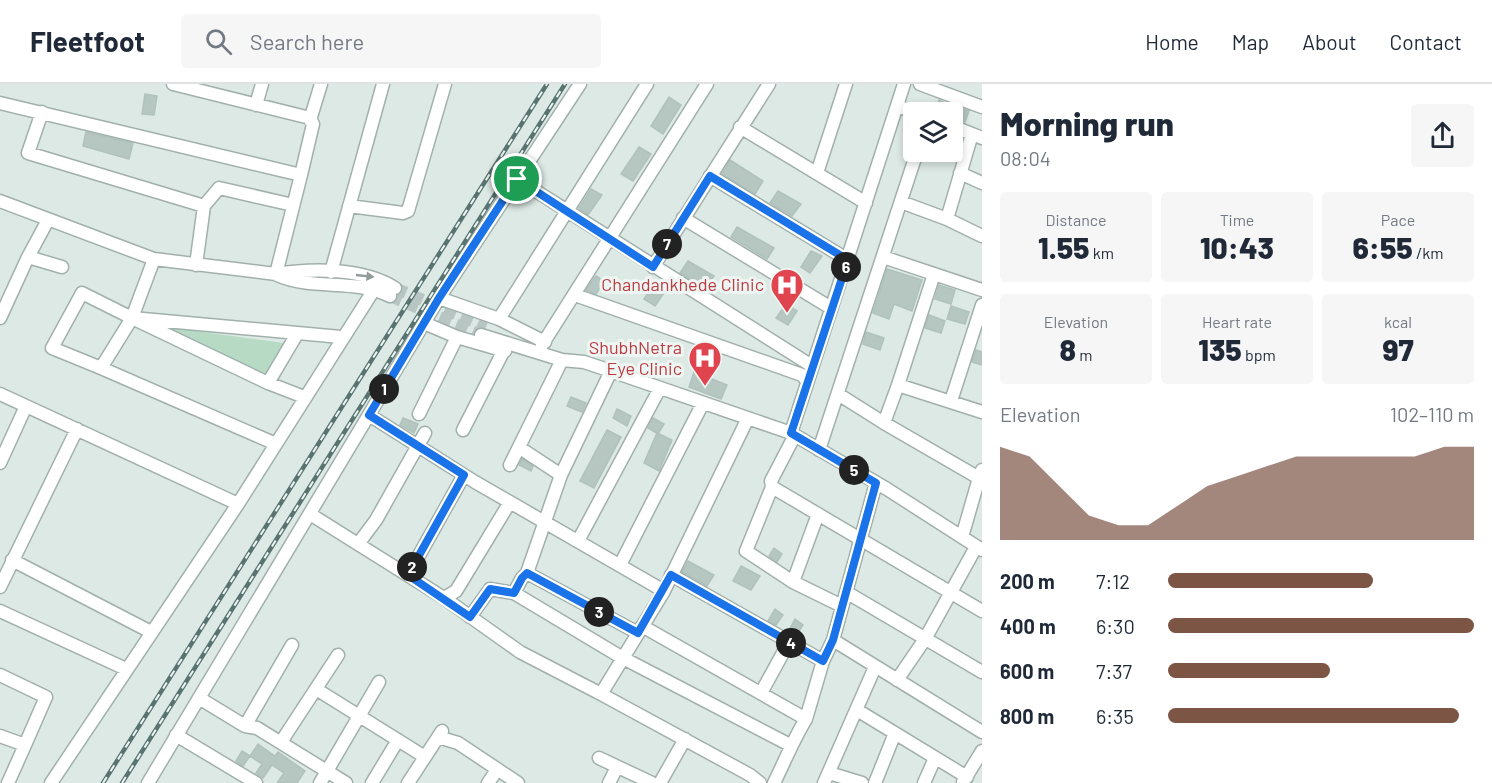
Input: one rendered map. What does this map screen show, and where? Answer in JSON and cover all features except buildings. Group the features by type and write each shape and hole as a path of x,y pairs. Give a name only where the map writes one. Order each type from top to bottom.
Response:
{"street":[{"path":"178,84 211,89 256,105 310,120 313,124 276,274"},
{"path":"256,105 262,84"},
{"path":"310,120 321,84"},
{"path":"331,272 383,84"},
{"path":"349,206 404,213 408,211 445,84"},
{"path":"148,783 439,298 580,84"},
{"path":"499,319 647,84"},
{"path":"546,348 575,295 707,84"},
{"path":"653,267 769,84"},
{"path":"817,173 846,84"},
{"path":"842,606 793,582 746,551 772,487 771,481 793,434 807,381 904,84"},
{"path":"920,84 982,107"},
{"path":"957,97 961,84"},
{"path":"0,104 42,112 301,175"},
{"path":"897,106 903,108"},
{"path":"42,112 28,153 204,206"},
{"path":"741,127 866,203"},
{"path":"947,219 960,173 977,136 963,130"},
{"path":"819,450 914,162"},
{"path":"960,173 982,183"},
{"path":"710,176 848,260"},
{"path":"517,179 812,366"},
{"path":"196,265 204,206 219,188 293,205"},
{"path":"0,201 154,260 276,274 331,272 377,277 393,292 375,288 293,282 276,274"},
{"path":"901,202 947,219 982,236"},
{"path":"683,218 831,308"},
{"path":"0,318 27,257 48,220"},
{"path":"27,257 62,267"},
{"path":"883,257 982,290"},
{"path":"101,368 132,318 154,260"},
{"path":"884,423 934,274"},
{"path":"51,783 238,504 341,337 375,288"},
{"path":"276,444 52,348 81,293 268,383 304,397"},
{"path":"575,295 802,375 807,381"},
{"path":"439,298 499,319 546,348 560,363"},
{"path":"951,401 982,304"},
{"path":"132,318 341,337"},
{"path":"424,323 457,337 504,350 560,363 584,363 611,371 793,434 876,483 979,549 925,639 897,680"},
{"path":"484,331 576,356 584,363"},
{"path":"268,383 297,334"},
{"path":"419,414 457,337"},
{"path":"463,430 504,350"},
{"path":"510,465 560,363"},
{"path":"514,593 527,573 543,521 561,475 611,371"},
{"path":"898,385 982,412"},
{"path":"578,541 660,388"},
{"path":"0,394 238,504"},
{"path":"838,394 980,483 962,537"},
{"path":"620,565 702,403"},
{"path":"0,463 26,406"},
{"path":"369,415 464,475 664,591"},
{"path":"601,694 664,591 748,418"},
{"path":"0,587 77,429"},
{"path":"358,544 376,520 425,433"},
{"path":"520,448 561,475"},
{"path":"408,575 464,475"},
{"path":"774,783 790,752 790,745 806,719 823,661 833,640 876,483"},
{"path":"772,487 982,611"},
{"path":"444,598 456,591 510,502"},
{"path":"310,514 444,598 520,652 685,739 760,783"},
{"path":"793,582 818,514"},
{"path":"12,560 151,632"},
{"path":"527,573 761,693 806,719"},
{"path":"671,575 823,661"},
{"path":"470,617 490,589 514,593 624,657 790,745"},
{"path":"846,592 982,672"},
{"path":"0,611 126,669"},
{"path":"833,640 982,732"},
{"path":"761,693 789,642"},
{"path":"245,726 292,645"},
{"path":"281,742 338,655"},
{"path":"862,783 827,778 875,667"},
{"path":"0,675 46,697 8,783"},
{"path":"320,783 379,682"},
{"path":"316,689 425,758"},
{"path":"199,698 245,726 257,728 346,783"},
{"path":"857,710 935,758 965,780 982,751"},
{"path":"875,783 895,733"},
{"path":"408,783 440,734 458,743 518,783"},
{"path":"176,735 256,783"},
{"path":"0,736 25,745"},
{"path":"660,783 685,739"},
{"path":"372,783 398,741"},
{"path":"599,758 652,783"},
{"path":"924,783 935,758"},
{"path":"609,783 617,767"},
{"path":"488,783 497,770"}],"green space":[{"path":"159,326 284,343 267,374"}],"tunnel":[{"path":"395,288 486,327"},
{"path":"390,296 481,335"}],"railway":[{"path":"103,783 547,84"},
{"path":"122,783 565,84"}],"place":[{"name":"Chandankhede Clinic","path":"787,314"},
{"name":"ShubhNetra Eye Clinic","path":"705,387"}],"route":[{"path":"710,176 848,260 791,433 876,483 833,640 823,661 671,575 664,591 638,633 527,573 514,593 490,589 470,617 408,575 464,475 369,415 439,298 517,179 653,267 710,176"}]}
